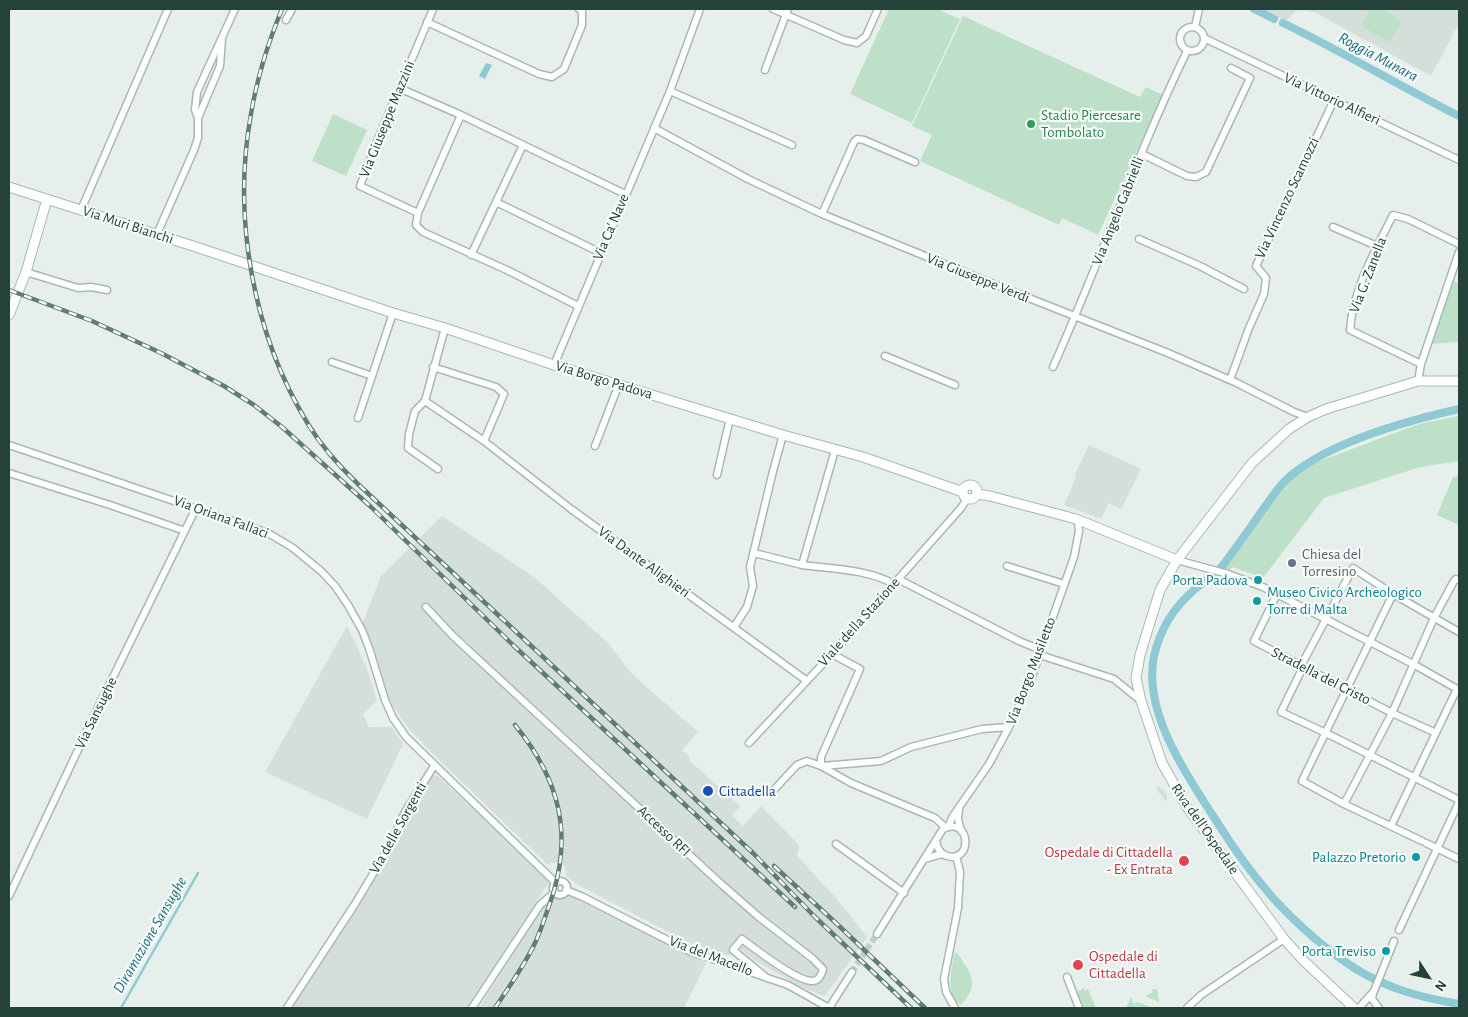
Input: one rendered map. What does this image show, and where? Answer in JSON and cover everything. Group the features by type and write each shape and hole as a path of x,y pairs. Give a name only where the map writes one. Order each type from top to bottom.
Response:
{"street":[{"path":"81,210 168,9"},
{"path":"157,234 198,138 197,92 235,9"},
{"path":"286,20 292,9"},
{"name":"Via Giuseppe Mazzini","path":"418,213 360,186 433,9"},
{"path":"427,22 539,74 552,78 564,69 582,25 582,12 579,9"},
{"name":"Via Ca' Nave","path":"554,365 670,91 700,9"},
{"path":"772,9 787,12 844,40 858,43 866,36 878,9"},
{"path":"1195,27 1199,9"},
{"path":"765,70 787,12"},
{"path":"1187,51 1180,44 1180,35 1184,29 1195,27 1201,31 1204,38"},
{"path":"198,118 219,72 222,38"},
{"name":"Via Angelo Gabrielli","path":"1053,367 1076,317 1166,93 1187,51 1191,52 1199,49 1204,38"},
{"name":"Via Vittorio Alfieri","path":"1204,38 1459,160"},
{"path":"1142,154 1187,176 1196,177 1206,172 1250,78 1231,68"},
{"path":"399,88 461,115 625,194"},
{"path":"670,91 792,145"},
{"name":"Via Vincenzo Scamozzi","path":"1230,380 1264,294 1266,278 1256,266 1334,100"},
{"path":"461,115 418,213 416,226 423,232 509,271 578,306"},
{"name":"Via Giuseppe Verdi","path":"654,128 748,179 822,214 1168,353 1308,417"},
{"path":"822,214 854,142 858,139 915,162"},
{"path":"471,255 523,145"},
{"name":"Via Muri Bianchi","path":"9,186 246,265"},
{"path":"9,315 26,272 47,199"},
{"path":"496,202 601,252"},
{"name":"Via G. Zanella","path":"1421,364 1350,330 1351,313 1377,246 1393,215 1408,219 1459,244"},
{"path":"1333,227 1377,246"},
{"path":"1139,238 1244,289"},
{"path":"1418,381 1421,364 1459,252"},
{"name":"Via Borgo Padova","path":"246,265 445,328 554,365 783,435 863,457 965,495 965,487 970,485 977,488 978,494 1094,526 1177,560"},
{"path":"26,272 78,288 107,290"},
{"path":"358,418 393,313"},
{"path":"438,468 408,448 409,434 415,411 425,401 445,328"},
{"path":"884,356 955,385"},
{"path":"332,362 372,376"},
{"path":"434,367 496,387 504,394 484,441"},
{"name":"Riva dell'Ospedale","path":"1354,1008 1304,961 1284,939 1187,807 1162,763 1141,701 1136,678 1140,655 1160,590 1177,560 1252,463 1289,429 1308,417 1350,401 1418,381 1459,381"},
{"path":"595,446 619,384"},
{"name":"Via Dante Alighieri","path":"425,401 484,441 575,512 807,681"},
{"path":"716,475 730,418"},
{"path":"734,627 747,607 753,586 750,567 772,471 783,435"},
{"name":"Via Oriana Fallaci","path":"9,445 268,533 292,548 322,572 335,586 348,605 362,630 385,700 393,718 406,737 434,766"},
{"path":"802,564 835,450"},
{"path":"9,473 185,531"},
{"path":"965,495 972,499 978,494"},
{"name":"Viale della Stazione","path":"748,743 832,654 893,581 961,508 965,495"},
{"name":"Via Sansughe","path":"9,896 94,714 196,508"},
{"name":"Via Borgo Musiletto","path":"947,828 990,764 1010,727 1040,652 1074,556 1079,531 1074,520"},
{"path":"754,553 802,564 858,572 893,581 1040,652 1114,679 1141,701"},
{"path":"1177,560 1228,574 1277,594 1458,689 1391,826"},
{"path":"1008,566 1064,584"},
{"path":"1399,930 1459,801 1281,712 1353,568 1393,594 1459,632"},
{"path":"1344,804 1371,756 1434,618 1454,581 1459,580"},
{"name":"Stradella del Cristo","path":"1277,594 1254,641 1302,667 1436,733"},
{"path":"1393,594 1302,781 1344,804 1459,859"},
{"name":"Accesso RFI","path":"426,606 453,636 720,883 760,918 820,964 823,969 817,980 813,982 803,980 742,939 733,949 734,951 767,978"},
{"path":"821,766 821,757 860,669 832,654"},
{"path":"821,766 881,761 911,747 982,729 1010,727"},
{"path":"764,791 771,793 797,765 807,761 821,766 851,784 935,818 947,828"},
{"name":"Via delle Sorgenti","path":"288,1008 355,904 386,852 404,812 434,766 556,883"},
{"path":"924,859 942,854 951,857 956,856 963,851 966,842 958,819 959,810"},
{"path":"877,934 936,842 938,835 947,828 952,827 961,830"},
{"path":"936,842 942,854"},
{"path":"836,844 904,893"},
{"path":"955,1008 946,992 944,979 958,908 960,872 956,856"},
{"name":"Via del Macello","path":"556,883 563,882 566,890 689,951 788,985 829,1008"},
{"path":"472,1008 540,905 554,892 553,888 556,883"},
{"path":"554,892 561,895 566,890"},
{"path":"1187,1008 1201,995 1284,939"},
{"path":"1378,1008 1372,999 1394,941"},
{"path":"829,1008 852,972"},
{"path":"1067,977 1078,1008"},
{"path":"1359,1008 1374,991"}],"shaded area":[{"path":"1265,9 1459,9 1459,23 1431,76 1316,13 1305,10 1296,11 1286,21 1264,11"},
{"path":"1089,445 1141,469 1121,509 1109,503 1101,519 1064,505 1076,477 1074,476"},
{"path":"442,516 533,576 608,643 632,674 698,732 682,750 690,758 689,760 740,806 732,816 743,826 761,806 799,845 797,856 837,899 867,937 825,996 798,985 754,960 738,947 729,956 688,942 578,885 566,876 565,866 556,862 547,864 409,729 382,689 359,632 381,576"},
{"path":"347,626 366,666 377,701 363,714 369,727 392,727 403,744 367,819 265,772"},
{"path":"437,775 550,881 467,1008 284,1008 429,777"},
{"path":"1155,785 1164,790 1167,795 1167,802 1159,793"},
{"path":"568,895 706,963 684,1008 479,1008 540,911 556,898"}],"green space":[{"path":"889,9 937,9 960,19 912,123 850,94"},
{"path":"1370,9 1383,9 1402,21 1390,42 1361,26"},
{"name":"Stadio Piercesare Tombolato","path":"963,16 1140,97 1146,87 1163,95 1098,235 1062,218 1059,225 920,161 932,135 912,126"},
{"path":"333,114 367,130 346,176 312,161"},
{"path":"1452,280 1459,284 1459,342 1430,344"},
{"path":"1459,416 1459,461 1420,467 1324,498 1263,578 1232,567 1229,571 1223,570 1275,497 1293,477 1312,464 1419,424"},
{"path":"1459,476 1459,525 1437,515 1453,477"},
{"path":"955,952 969,970 972,981 969,995 961,1005 952,995 951,988 951,973"},
{"path":"1084,988 1085,991 1088,989 1096,1008 1083,1008 1077,992"},
{"path":"1152,989 1157,989 1159,1002 1145,996 1153,992"},
{"path":"1131,997 1134,1004 1138,1002 1153,1008 1126,1008"}],"water":[{"path":"486,63 492,65 485,79 479,76"}],"waterway":[{"name":"Roggia Munara","path":"1254,9 1274,19"},
{"name":"Roggia Munara","path":"1283,23 1459,116"},
{"path":"1459,409 1414,420 1340,447 1317,458 1297,471 1281,485 1220,569 1194,590 1174,611 1164,628 1157,646 1152,678 1155,701 1162,723 1183,767 1231,844 1273,898 1323,945 1345,962 1368,976 1406,992 1459,1004"},
{"name":"Diramazione Sansughe","path":"121,1008 198,873"}],"tunnel":[{"path":"852,972 877,934"}],"railway":[{"path":"282,9 256,87 251,114 246,153 244,194 246,234 261,314 273,352 289,389 313,432 325,449 352,478 753,853 815,917 911,1008"},
{"path":"9,290 92,321 161,353 224,386 254,405 282,427 370,506 514,646 795,907"},
{"path":"495,1008 531,952 550,903 561,854 561,831 558,809 552,788 543,766 515,725"},
{"path":"774,866 925,1008"}],"place":[{"name":"Stadio Piercesare Tombolato","path":"1031,124"},
{"name":"Chiesa del Torresino","path":"1292,563"},
{"name":"Porta Padova","path":"1258,580"},
{"name":"Museo Civico Archeologico Torre di Malta","path":"1257,601"},
{"name":"Cittadella","path":"708,791"},
{"name":"Palazzo Pretorio","path":"1416,857"},
{"name":"Ospedale di Cittadella - Ex Entrata","path":"1184,861"},
{"name":"Porta Treviso","path":"1386,951"},
{"name":"Ospedale di Cittadella","path":"1078,965"}]}
